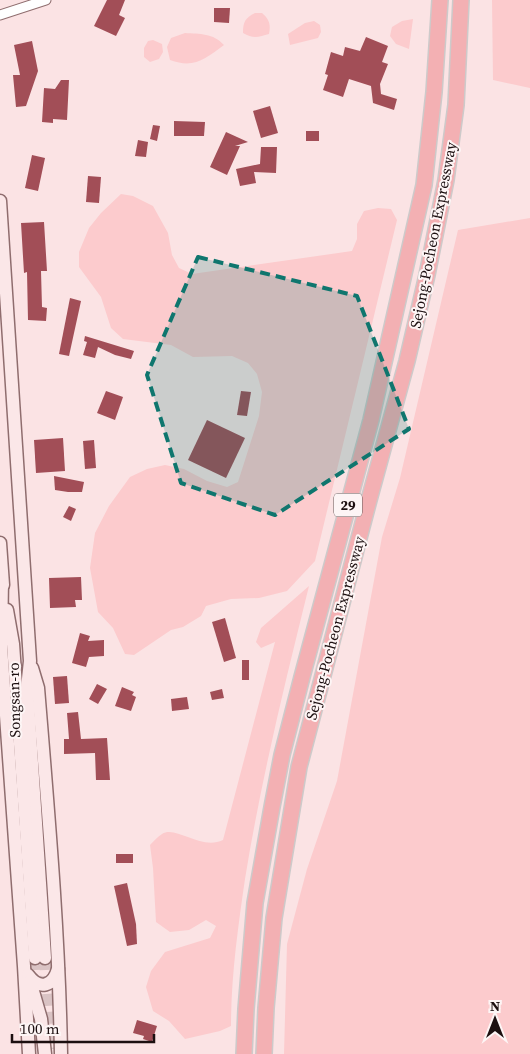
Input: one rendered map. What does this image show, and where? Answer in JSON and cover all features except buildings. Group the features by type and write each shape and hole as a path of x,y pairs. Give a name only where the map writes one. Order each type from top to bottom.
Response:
{"highway":[{"name":"Sejong-Pocheon Expressway","path":"244,1054 255,903 282,755 371,420 424,185 434,92 440,0"},
{"name":"Sejong-Pocheon Expressway","path":"264,1054 274,918 299,767 407,361 427,275 442,199 456,105 461,0"}],"street":[{"path":"0,15 46,0"},
{"name":"Songsan-ro","path":"0,201 30,661 28,688 33,965"},
{"path":"0,543 2,579 1,646 34,983 42,985 55,979 59,965"},
{"path":"30,661 38,688 51,846 59,965 61,1054"},
{"path":"29,1054 33,965"},
{"path":"33,965 45,1054"}],"highlighted area":[{"path":"198,257 357,296 409,429 275,515 181,483 147,375"}],"shaded area":[{"path":"492,0 530,0 530,88 493,80"},
{"path":"255,13 262,13 266,17 270,25 269,34 256,37 243,33 245,21"},
{"path":"413,19 409,49 396,44 390,36 392,27 402,21"},
{"path":"314,21 320,25 321,32 318,38 290,45 288,34 305,23"},
{"path":"185,33 211,36 224,45 205,58 193,63 178,63 170,60 167,47 171,38"},
{"path":"153,40 162,44 163,52 159,59 150,62 144,57 144,48 148,41"},
{"path":"121,194 133,196 153,206 168,233 172,255 179,268 192,274 352,251 357,239 357,224 364,211 378,208 391,209 397,220 315,561 287,591 259,598 231,599 206,606 201,616 183,627 171,630 134,655 125,654 113,628 98,612 90,568 95,533 109,506 130,477 147,469 165,465 184,469 207,481 227,487 238,482 259,416 262,392 257,374 248,363 232,356 193,357 171,345 123,339 111,328 101,297 79,267 79,252 89,228 101,213"},
{"path":"530,218 530,1054 284,1054 287,944 307,869 337,781 382,537 400,478 458,230"},
{"path":"309,586 274,732 251,842 235,952 231,1026 220,1031 185,1039 169,1021 153,1011 146,987 151,971 165,952 210,938 216,926 206,920 189,930 170,932 156,922 150,845 160,835 168,832 198,841 215,843 223,840 275,642 261,648 256,642 261,628"}],"tunnel":[{"path":"35,958 36,991"},
{"path":"45,958 50,1049"}]}
